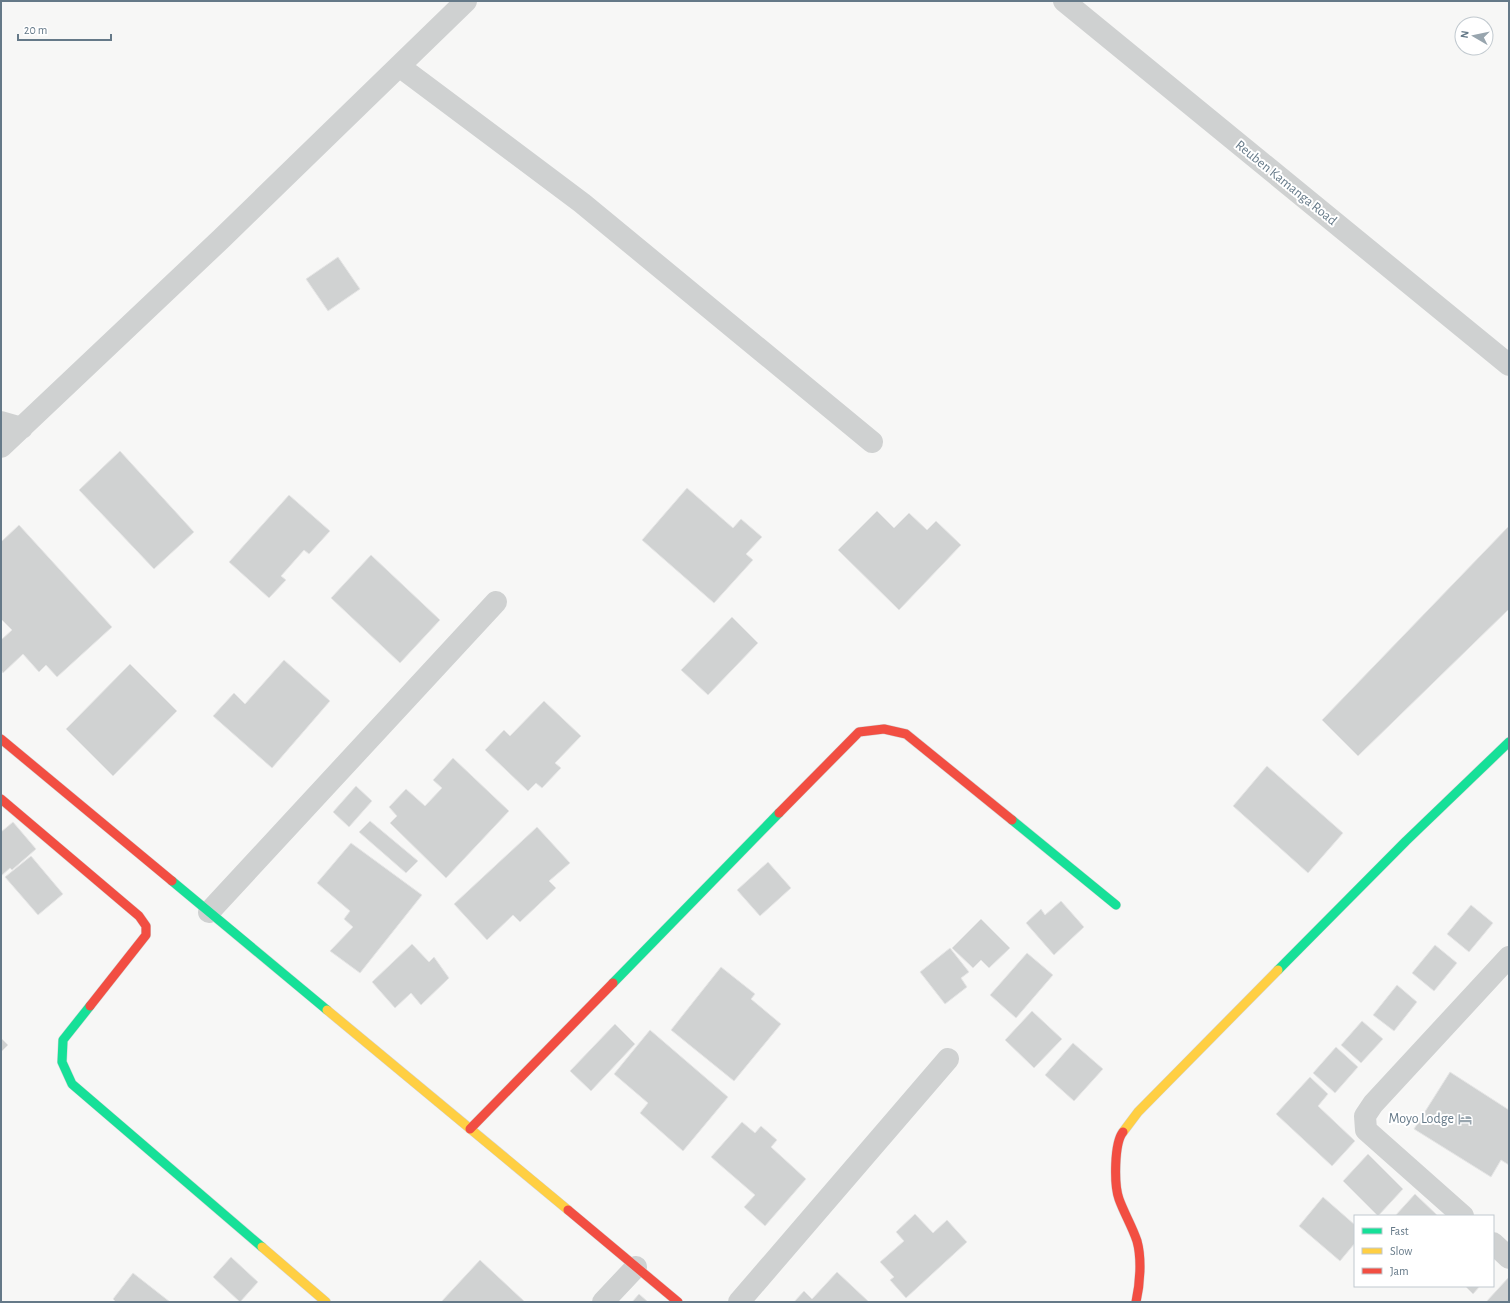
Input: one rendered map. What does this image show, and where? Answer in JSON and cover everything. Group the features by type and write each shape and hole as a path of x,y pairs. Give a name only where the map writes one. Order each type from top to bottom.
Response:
{"street":[{"path":"1,447 221,239 466,1"},
{"name":"Reuben Kamanga Road","path":"1064,1 1509,365"},
{"path":"399,66 582,204 872,442"},
{"path":"1,422 22,428"},
{"path":"209,912 496,602"},
{"path":"470,1129 859,732 884,729 906,734 1116,905"},
{"path":"1,739 678,1302"},
{"path":"1136,1302 1140,1283 1140,1258 1138,1242 1118,1197 1117,1155 1120,1136 1138,1112 1394,852 1509,742"},
{"path":"1,799 139,916 146,926 146,935 63,1040 62,1062 72,1084 326,1302"},
{"path":"1462,1215 1366,1130 1365,1116 1373,1104 1509,956"},
{"path":"739,1302 948,1059"},
{"path":"1494,1244 1509,1258"},
{"path":"603,1302 636,1267"}],"building":[{"path":"338,257 360,289 328,311 306,279"},
{"path":"120,451 194,532 154,569 79,490"},
{"path":"687,488 733,528 741,519 762,537 746,554 753,560 714,603 642,540"},
{"path":"289,495 330,531 309,554 304,550 281,576 286,580 269,598 229,562"},
{"path":"877,511 894,528 909,513 927,530 936,521 961,545 899,610 838,550"},
{"path":"19,525 112,627 57,677 46,665 39,672 23,654 3,673 1,670 1,640 12,630 1,619 1,542"},
{"path":"1509,526 1509,609 1358,756 1322,720"},
{"path":"371,555 440,620 400,663 331,598"},
{"path":"732,617 758,643 708,695 681,670"},
{"path":"284,660 330,701 272,768 213,716 234,693 245,704"},
{"path":"130,664 177,711 113,776 66,729"},
{"path":"544,701 581,736 555,763 561,768 542,788 536,783 528,791 485,750 504,730 510,736"},
{"path":"453,758 509,811 446,878 390,823 397,816 389,807 406,789 425,806 442,788 433,780"},
{"path":"1267,766 1343,833 1308,873 1233,806"},
{"path":"356,786 372,801 349,827 333,812"},
{"path":"370,821 418,861 406,873 359,832"},
{"path":"13,822 36,849 12,870 10,868 1,876 1,832"},
{"path":"537,827 570,863 549,881 556,888 520,922 513,915 487,940 454,904"},
{"path":"351,843 422,895 360,973 330,951 353,927 344,919 350,911 317,883"},
{"path":"31,856 63,894 38,915 5,877"},
{"path":"768,862 791,888 760,916 737,890"},
{"path":"1061,901 1084,927 1054,955 1026,923 1041,909 1045,915"},
{"path":"1471,905 1493,923 1469,952 1447,934"},
{"path":"981,919 1010,948 989,968 981,960 973,968 952,948"},
{"path":"412,944 429,962 434,957 449,978 421,1005 411,993 395,1008 372,982"},
{"path":"1435,945 1457,963 1434,991 1412,973"},
{"path":"950,948 969,972 961,978 967,987 945,1004 920,972"},
{"path":"1027,953 1053,975 1016,1018 990,995"},
{"path":"721,967 755,994 751,999 781,1024 734,1081 671,1030"},
{"path":"1397,985 1417,1002 1394,1031 1373,1015"},
{"path":"1032,1011 1062,1039 1034,1068 1005,1040"},
{"path":"1362,1021 1383,1039 1361,1063 1341,1045"},
{"path":"615,1024 635,1044 591,1091 570,1071"},
{"path":"650,1030 728,1097 683,1151 640,1113 648,1103 614,1074"},
{"path":"1,1038 8,1045 1,1052"},
{"path":"1073,1043 1103,1069 1074,1101 1045,1075"},
{"path":"1336,1047 1358,1067 1335,1093 1313,1073"},
{"name":"Moyo Lodge","path":"1450,1072 1509,1110 1509,1165 1501,1160 1491,1177 1414,1129"},
{"path":"1310,1077 1328,1094 1318,1106 1355,1141 1332,1166 1276,1114"},
{"path":"742,1122 755,1133 761,1126 777,1140 771,1147 806,1179 765,1226 744,1207 755,1195 711,1157"},
{"path":"1368,1154 1403,1189 1379,1215 1377,1215 1343,1181"},
{"path":"1415,1194 1437,1215 1396,1215"},
{"path":"1323,1197 1354,1224 1354,1244 1340,1261 1299,1226"},
{"path":"915,1214 933,1233 947,1220 967,1242 906,1298 890,1280 894,1277 880,1262 904,1241 896,1232"},
{"path":"231,1257 258,1282 240,1302 213,1277"},
{"path":"480,1260 525,1302 441,1302"},
{"path":"837,1272 869,1302 794,1302 804,1291 812,1299"},
{"path":"133,1273 170,1302 116,1302 113,1299"},
{"path":"1509,1277 1509,1302 1486,1302"},
{"path":"1466,1287 1479,1287 1473,1294"},
{"path":"639,1294 648,1302 632,1302"}],"traffic: fast":[{"path":"1278,970 1406,841 1509,742"},
{"path":"613,983 779,813"},
{"path":"1012,820 1116,905"},
{"path":"172,881 327,1010"},
{"path":"90,1006 63,1040 62,1062 72,1084 262,1247"}],"traffic: slow":[{"path":"1123,1132 1138,1112 1278,970"},
{"path":"327,1010 568,1210"},
{"path":"262,1247 326,1302"}],"traffic: jam":[{"path":"779,813 859,732 884,729 906,734 1012,820"},
{"path":"1,739 172,881"},
{"path":"1,799 139,916 146,926 146,935 90,1006"},
{"path":"470,1129 613,983"},
{"path":"1123,1132 1120,1137 1116,1154 1116,1184 1119,1199 1135,1235 1139,1248 1140,1272 1136,1302"},
{"path":"568,1210 678,1302"}],"place":[{"name":"Moyo Lodge","path":"1465,1119"}]}
